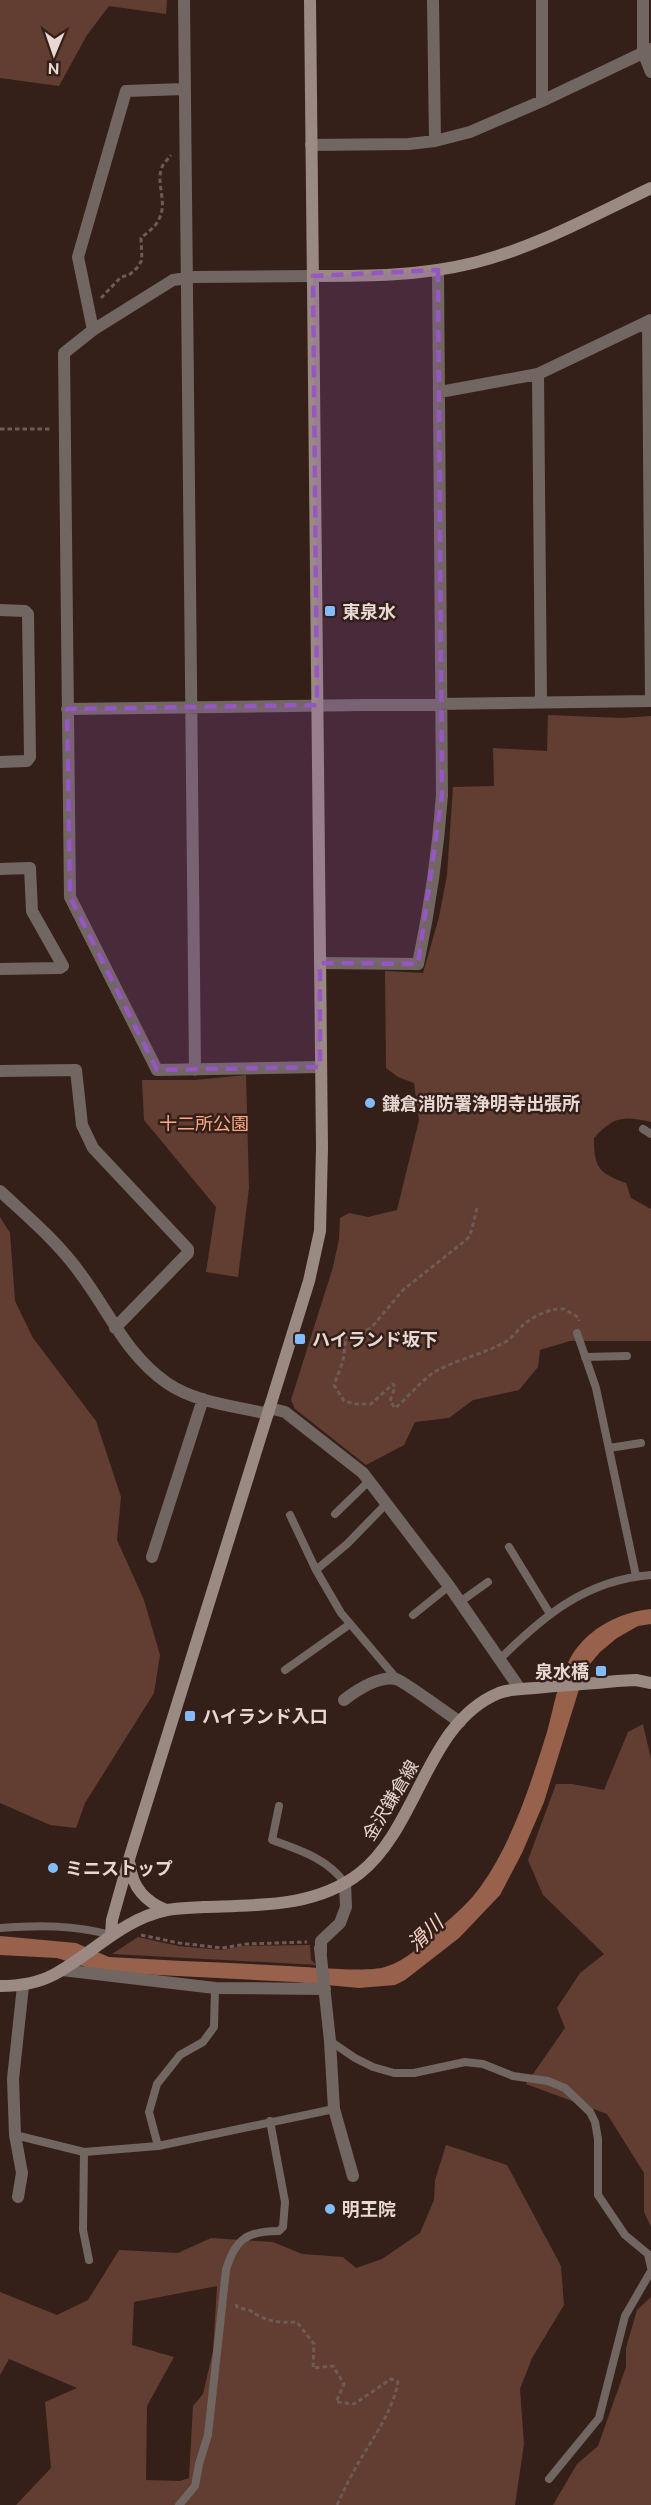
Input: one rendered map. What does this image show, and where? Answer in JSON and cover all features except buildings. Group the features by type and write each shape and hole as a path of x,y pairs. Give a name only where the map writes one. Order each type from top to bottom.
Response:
{"street":[{"path":"184,0 195,1070"},
{"path":"112,1935 112,1920 129,1861 311,1273 320,1231 322,1203 310,0"},
{"path":"432,0 435,141"},
{"path":"542,0 542,101"},
{"path":"643,0 651,72"},
{"path":"311,145 409,144 435,141 470,132 542,101 647,50"},
{"path":"93,330 78,257 126,91 184,89"},
{"path":"320,1067 157,1070 70,897 64,353 93,330 173,280 187,277 378,276 438,270 474,263 516,249 651,188"},
{"path":"320,963 418,963 437,858 442,795 438,270"},
{"path":"67,709 651,701 649,321 538,374 440,392"},
{"path":"538,374 541,702"},
{"path":"0,610 25,610 28,614 30,745 30,757 27,761 0,762"},
{"path":"0,869 30,868 32,911 63,966 60,968 0,969"},
{"path":"0,1071 76,1070 82,1125 93,1148 188,1250 188,1253 115,1328"},
{"path":"0,1191 59,1247 81,1274 115,1328 138,1359 161,1378 203,1399 285,1412 363,1473 449,1586 520,1689"},
{"path":"152,1557 203,1399"},
{"path":"344,1700 360,1689 380,1681 397,1679 460,1722"},
{"name":"金沢鎌倉線","path":"62,1969 112,1935 166,1910 289,1903 323,1894 345,1883 371,1862 392,1835 446,1739 481,1702 501,1692 636,1680 651,1683"},
{"path":"129,1861 131,1877 138,1889 156,1906 166,1910"},
{"path":"345,1883 346,1907 340,1923 320,1945 334,2109 353,2176"},
{"path":"0,1986 23,1986 52,1976 62,1969 215,1988 325,1989"},
{"path":"18,2197 22,2173 15,2134 13,2079 23,1986"}],"lane":[{"path":"643,1129 651,1134"},
{"path":"577,1334 596,1388 636,1576"},
{"path":"585,1357 627,1356"},
{"path":"609,1448 640,1443"},
{"path":"335,1514 369,1481"},
{"path":"316,1570 347,1544 387,1503"},
{"path":"290,1515 325,1588 350,1624 397,1679"},
{"path":"509,1547 550,1614"},
{"path":"499,1660 529,1630 581,1593 636,1576 651,1575"},
{"path":"460,1602 488,1582"},
{"path":"413,1615 449,1586"},
{"path":"285,1670 350,1624"},
{"path":"279,1806 272,1840 309,1853 340,1876 345,1883"},
{"path":"0,1928 59,1926 112,1935"},
{"path":"158,2146 149,2112 157,2084 180,2055 203,2042 214,2027 215,1988"},
{"path":"330,2041 364,2063 394,2073 414,2073 465,2061 483,2064 513,2076 548,2081 565,2088 590,2112 595,2122 598,2139 598,2194 625,2235 648,2254 651,2269 625,2316 599,2418 549,2478"},
{"path":"15,2134 84,2152 158,2146 334,2109"},
{"path":"179,2505 195,2486 208,2435 226,2270 230,2257 235,2246 245,2237 268,2231 279,2231 283,2227 285,2202 270,2121"},
{"path":"84,2152 83,2230 89,2260"}],"path":[{"path":"88,305 101,298 121,277 137,268 141,260 141,238 158,221 161,213 163,203 160,175 162,167 173,152"},
{"path":"0,429 66,429"},
{"path":"477,1208 470,1236 466,1240 403,1290 371,1328 346,1338 343,1361 334,1385 344,1401 371,1404 393,1384 390,1401 391,1406 397,1406 402,1399 415,1391 422,1381 436,1372 505,1342 524,1324 551,1311 564,1309 578,1317 583,1333 577,1334"},
{"path":"112,1935 222,1948 247,1944 320,1945"},
{"path":"235,2295 237,2307 250,2310 255,2316 274,2323 297,2322 314,2344 314,2368 333,2366 344,2384 336,2402 354,2404 391,2379 398,2382 379,2431 337,2505"}],"highlighted area":[{"path":"438,270 442,795 418,964 320,963 320,1067 157,1070 70,897 67,709 317,705 313,276"}],"green space":[{"path":"0,0 167,0 166,14 109,6 87,35 59,86 0,78"},
{"path":"548,715 622,718 651,716 651,1122 634,1119 620,1120 608,1125 594,1138 595,1156 600,1168 609,1176 626,1183 631,1198 651,1209 651,1341 570,1341 540,1350 538,1367 519,1390 473,1400 449,1418 415,1422 404,1445 366,1465 295,1409 291,1400 333,1267 339,1239 340,1218 349,1213 368,1217 397,1210 419,1120 414,1083 398,1077 386,1068 385,971 423,973 439,917 447,875 453,787 494,786 493,748 547,751"},
{"name":"十二所公園","path":"246,1075 249,1188 238,1277 206,1272 216,1207 144,1120 142,1080 195,1080"},
{"path":"0,1217 10,1233 15,1301 33,1338 96,1421 121,1497 117,1540 144,1600 160,1655 154,1693 85,1803 76,1828 50,1825 0,1803"},
{"path":"643,1724 651,1759 651,2227 644,2212 644,2173 607,2114 526,2084 565,2028 557,2008 580,1973 604,1954 543,1895 528,1860 556,1784 572,1784 604,1790 628,1732"},
{"path":"138,1937 178,1946 222,1950 242,1946 310,1945 311,1960 317,1965 112,1954"},
{"path":"446,2145 507,2165 561,2266 564,2305 532,2358 520,2389 524,2444 515,2505 16,2505 51,2468 45,2402 77,2388 9,2359 0,2375 0,2292 57,2315 88,2300 119,2250 178,2253 211,2238 273,2242 302,2254 343,2257 356,2268 382,2259 420,2233 434,2200 435,2180","holes":["217,2286 213,2351 203,2394 193,2406 189,2478 180,2481 146,2480 147,2406 174,2357 132,2345 134,2302"]},
{"path":"651,2297 651,2505 553,2505 577,2464 598,2446 626,2367 626,2348 637,2310"}],"shaded area":[{"path":"651,1609 651,1624 638,1626 617,1638 600,1652 585,1670 544,1802 522,1853 500,1895 459,1938 405,1980 395,1985 359,1988 295,1982 120,1973 92,1969 57,1958 0,1955 0,1936 76,1943 109,1957 334,1969 378,1968 393,1964 421,1945 462,1908 477,1892 492,1869 511,1832 527,1792 560,1683 567,1664 579,1645 606,1623 628,1614"}],"place":[{"name":"東泉水","path":"330,611"},
{"name":"鎌倉消防署浄明寺出張所","path":"370,1103"},
{"name":"ハイランド坂下","path":"300,1339"},
{"name":"泉水橋","path":"601,1671"},
{"name":"ハイランド入口","path":"190,1716"},
{"name":"ミニストップ","path":"53,1868"},
{"name":"明王院","path":"330,2209"}],"water label":[{"name":"滑川","path":"425,1933"}]}
